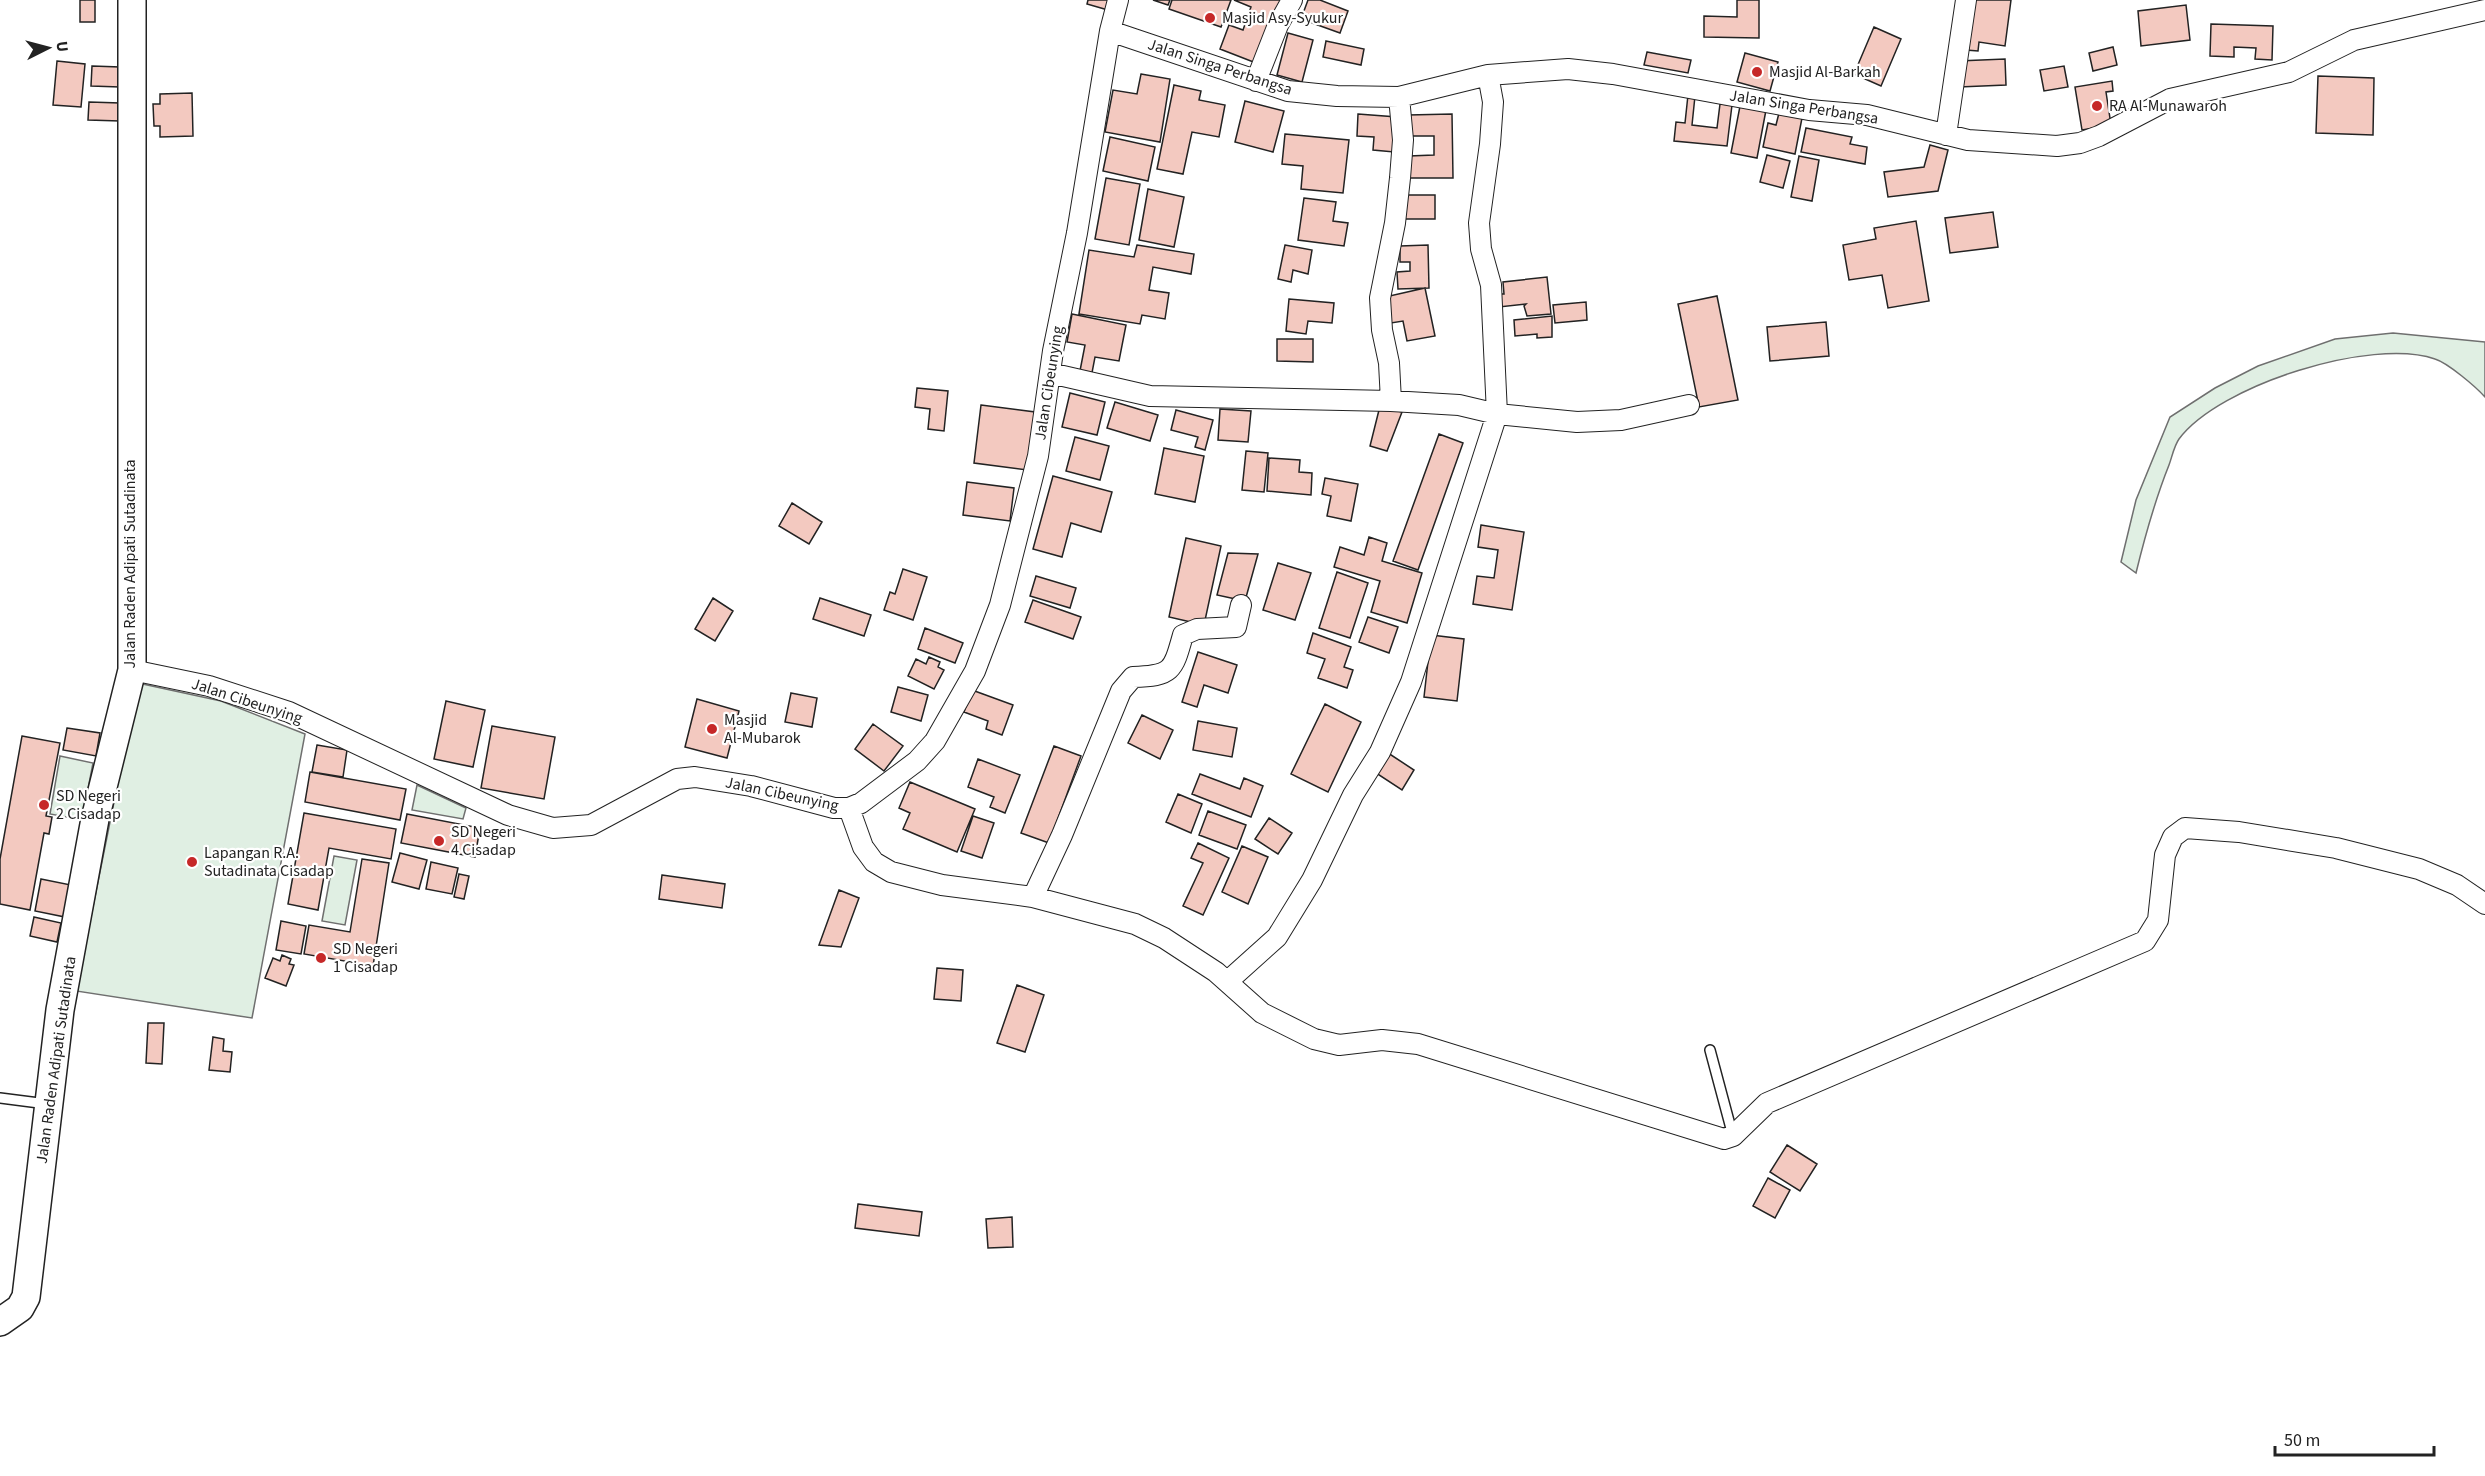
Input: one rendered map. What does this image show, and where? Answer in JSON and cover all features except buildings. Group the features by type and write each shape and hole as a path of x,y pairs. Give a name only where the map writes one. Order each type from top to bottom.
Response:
{"street":[{"name":"Jalan Raden Adipati Sutadinata","path":"0,1322 20,1308 26,1297 60,1010 95,819 132,670 132,0"},
{"name":"Jalan Cibeunying","path":"132,670 208,686 289,712 446,787 508,815 538,825 572,828 591,825 677,779 695,777 751,786 834,808 849,808 871,797 917,761 935,741 975,671 1000,605 1038,456 1050,373 1081,211 1110,31 1118,0"},
{"path":"1256,81 1278,26 1292,0"},
{"path":"1946,135 1966,0"},
{"name":"Jalan Singa Perbangsa","path":"1110,31 1288,91 1399,97 1488,75 1568,69 1613,74 1809,110 1867,116 1946,135 2008,144 2057,146 2080,143 2099,136 2170,99 2289,72 2354,40 2485,10"},
{"path":"1228,981 1277,937 1312,880 1353,795 1380,753 1411,682 1497,414 1491,285 1481,249 1479,223 1490,144 1492,102 1488,75"},
{"path":"1391,401 1380,298 1395,223 1400,178 1403,140 1399,97"},
{"path":"1050,373 1150,396 1391,401 1459,405 1497,414 1602,422 1689,405"},
{"path":"1034,897 1121,692 1133,677 1157,677 1167,673 1174,666 1183,635 1197,628 1236,627 1241,605"},
{"path":"849,808 863,847 874,862 891,872 942,885 1034,897 1135,924 1164,938 1228,981 1262,1013 1314,1039 1339,1046 1382,1040 1418,1044 1560,1086 1698,1133 1724,1139 1732,1136 1767,1103 2145,941 2158,920 2165,855 2173,837 2185,828 2239,832 2336,848 2420,868 2457,885 2485,904"}],"lane":[{"path":"1710,1050 1732,1136"},
{"path":"0,1098 50,1105"}],"green space":[{"path":"2393,333 2485,342 2485,397 2441,361 2408,354 2374,355 2337,360 2261,384 2227,401 2199,419 2179,439 2155,505 2136,573 2121,562 2136,500 2170,417 2215,388 2258,366 2335,339"},
{"name":"Lapangan R.A. Sutadinata Cisadap","path":"138,683 221,701 305,734 252,1018 76,991"},
{"path":"60,756 93,763 82,820 50,814"},
{"path":"417,785 466,808 463,819 412,810"},
{"path":"334,856 357,860 345,925 322,921"}],"place":[{"name":"Masjid Asy-Syukur","path":"1210,18"},
{"name":"Masjid Al-Barkah","path":"1757,72"},
{"name":"RA Al-Munawaroh","path":"2097,106"},
{"name":"Masjid Al-Mubarok","path":"712,729"},
{"name":"SD Negeri 2 Cisadap","path":"44,805"},
{"name":"SD Negeri 4 Cisadap","path":"439,841"},
{"name":"Lapangan R.A. Sutadinata Cisadap","path":"192,862"},
{"name":"SD Negeri 1 Cisadap","path":"321,958"}]}
